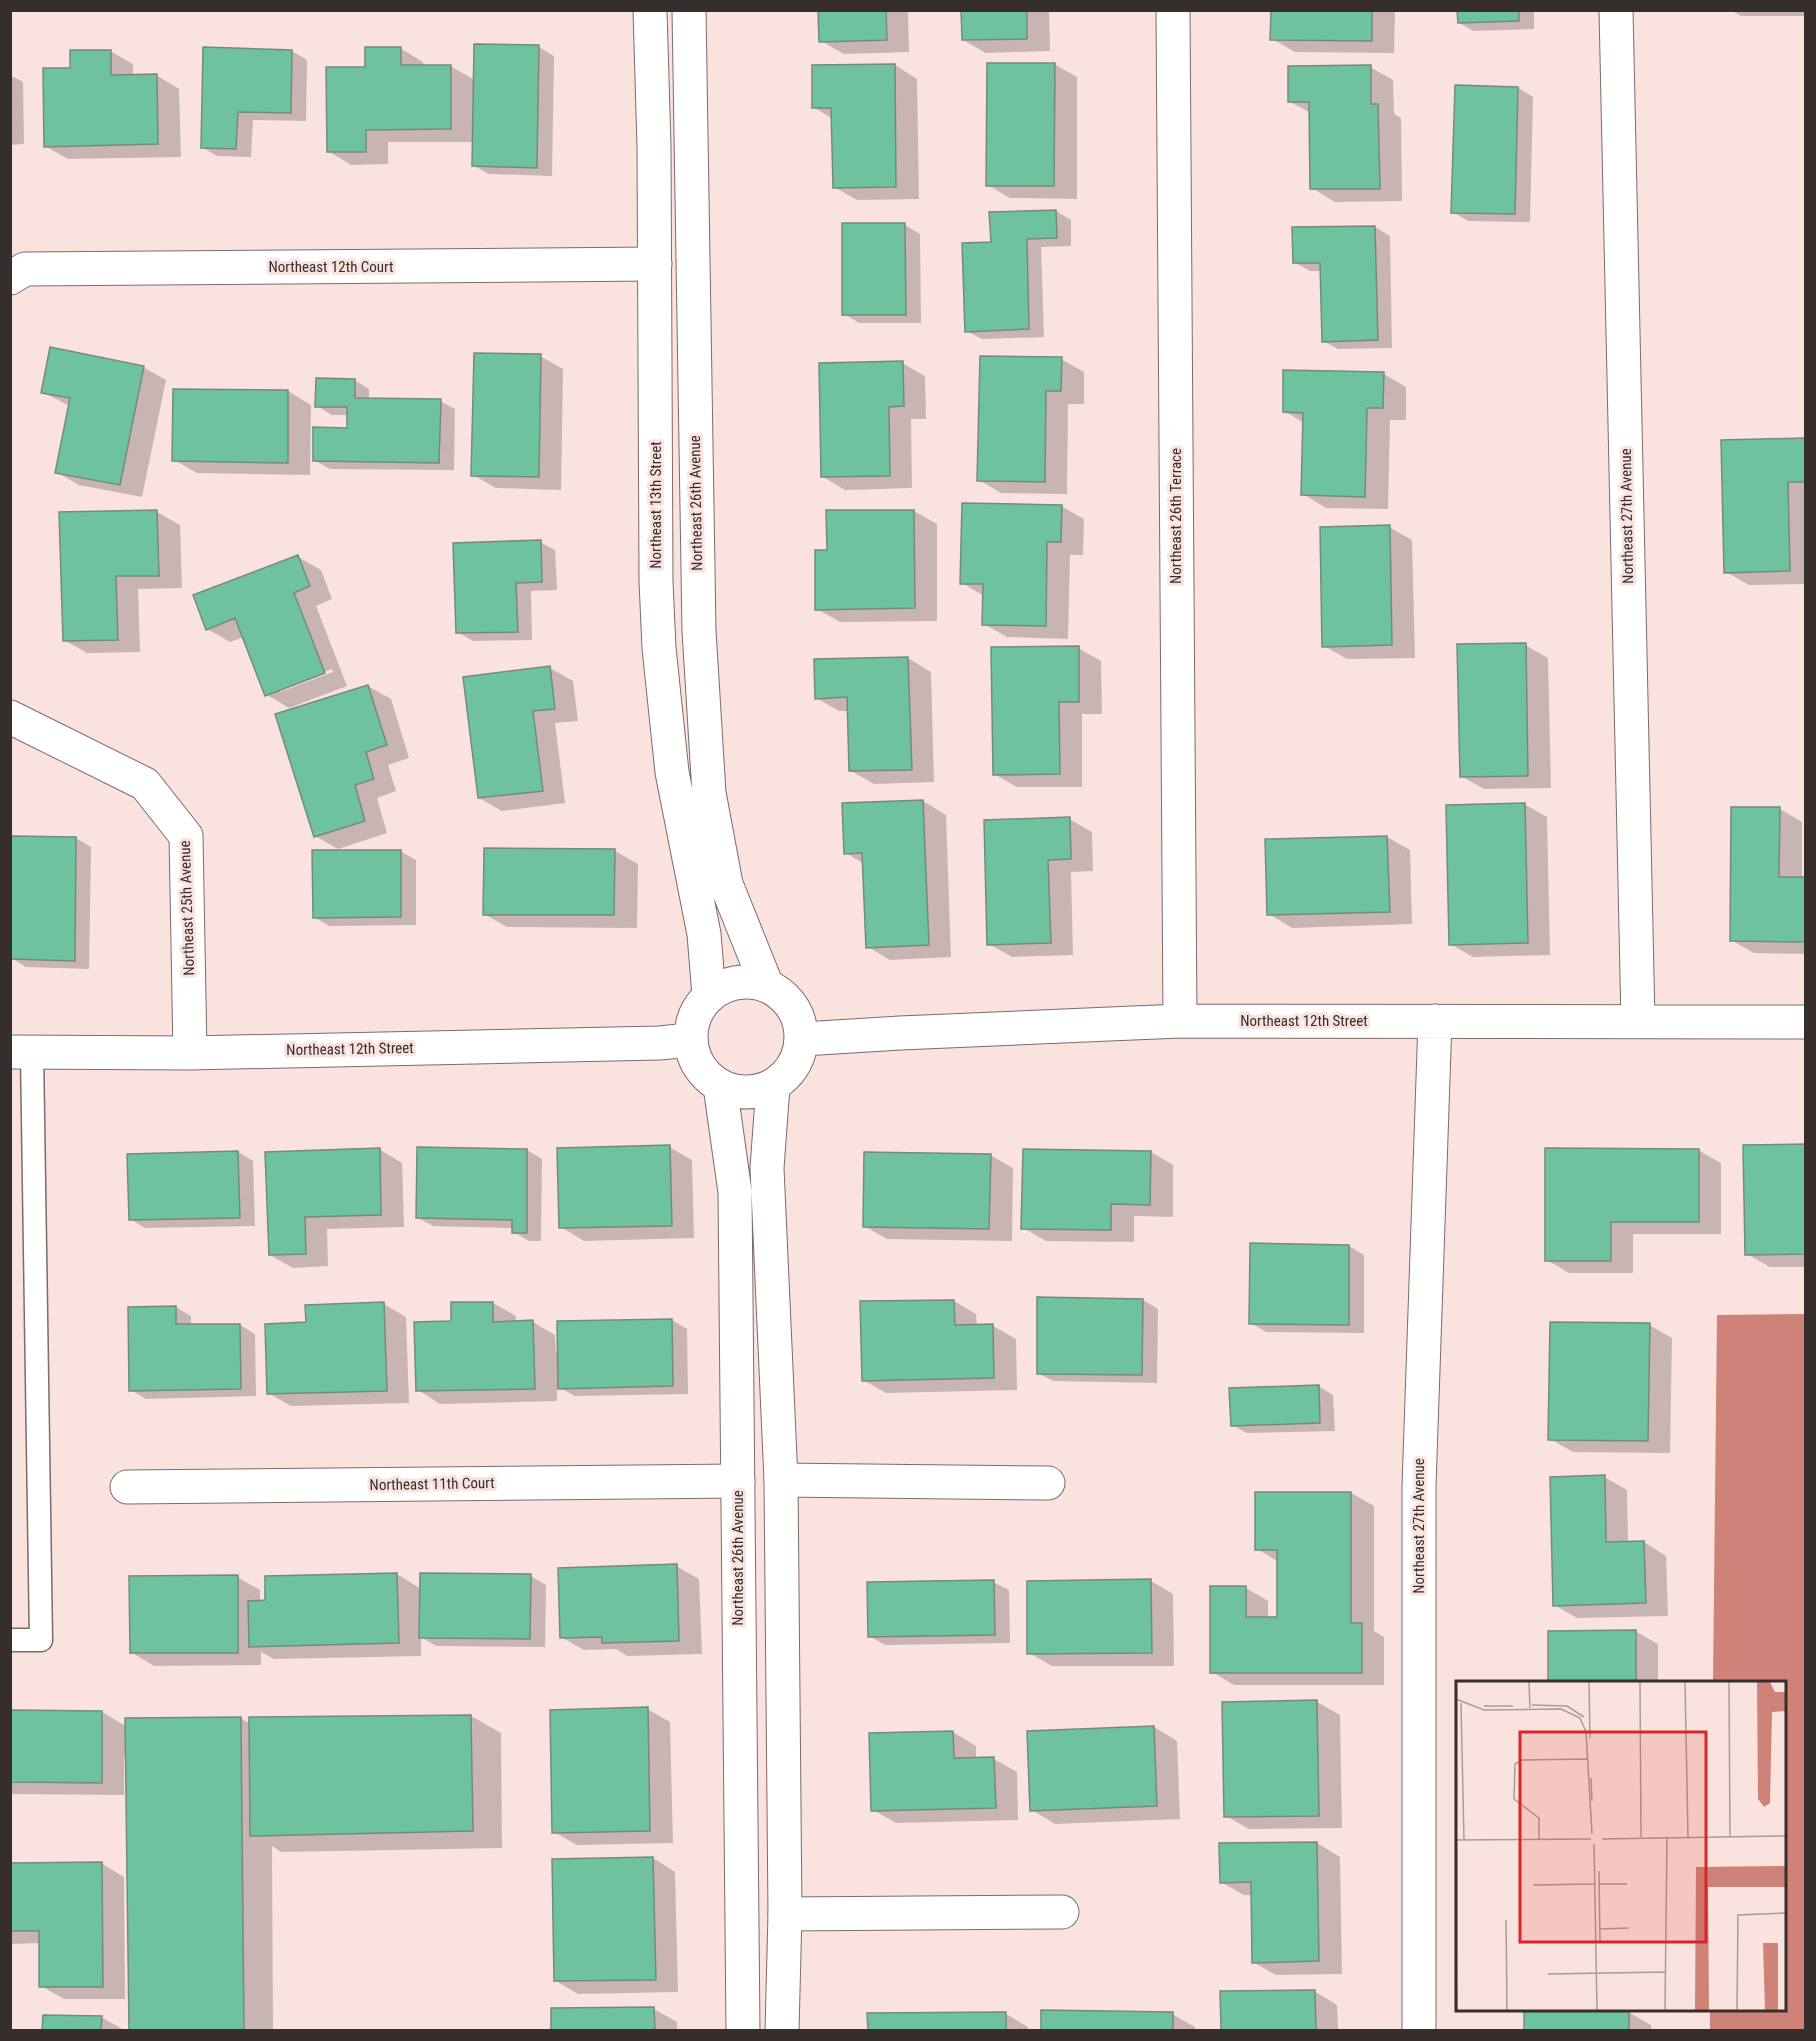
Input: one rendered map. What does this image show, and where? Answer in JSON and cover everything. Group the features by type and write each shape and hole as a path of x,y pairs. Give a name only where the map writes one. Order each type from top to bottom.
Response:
{"street":[{"name":"Northeast 13th Street","path":"650,10 654,147 656,581 659,648 672,772 704,934 710,996"},
{"name":"Northeast 26th Avenue","path":"688,10 699,631 710,793 726,884 767,986"},
{"name":"Northeast 26th Terrace","path":"1173,10 1180,1021"},
{"name":"Northeast 27th Avenue","path":"1616,10 1638,1021"},
{"name":"Northeast 12th Court","path":"10,278 25,269 655,264"},
{"name":"Northeast 25th Avenue","path":"10,717 145,784 186,836 190,1053"},
{"path":"738,981 757,982 767,986 776,989 790,1002 800,1019 802,1039 798,1058 788,1075 773,1086 756,1092 737,1092 720,1086 705,1075 695,1060 690,1040 693,1020 702,1002 718,988 738,981"},
{"name":"Northeast 12th Street","path":"802,1039 1180,1021 1806,1022"},
{"name":"Northeast 27th Avenue","path":"1419,2031 1419,1486 1435,1021"},
{"name":"Northeast 12th Street","path":"21,1052 190,1053 659,1043 690,1040"},
{"name":"Northeast 26th Avenue","path":"720,1086 735,1192 743,2031"},
{"path":"773,1086 767,1168 781,1480 784,1914 782,2031"},
{"path":"781,1480 1048,1483"},
{"name":"Northeast 11th Court","path":"127,1487 738,1481"},
{"path":"784,1914 1062,1912"}],"lane":[{"path":"10,1640 41,1640 21,1052"}],"shaded area":[{"path":"1805,1314 1805,2030 1710,2030 1710,2011 1786,2011 1786,1681 1713,1681 1717,1315"}],"building":[{"path":"818,10 886,10 887,40 819,42"},
{"path":"961,10 1027,10 1027,39 962,40"},
{"path":"1271,10 1372,10 1372,41 1270,40"},
{"path":"1457,10 1519,10 1519,21 1458,23"},
{"path":"474,44 539,45 537,168 472,166"},
{"path":"203,47 292,50 291,113 238,112 236,149 201,148"},
{"path":"365,47 401,47 401,65 451,65 451,129 366,130 366,152 327,152 326,67 365,67"},
{"path":"70,50 111,50 111,75 157,74 158,144 44,147 43,68 70,68"},
{"path":"987,63 1055,63 1054,186 986,186"},
{"path":"895,64 896,187 833,188 831,108 812,108 812,65"},
{"path":"1371,65 1371,104 1378,104 1380,189 1310,189 1309,102 1288,102 1288,66"},
{"path":"1455,85 1518,87 1515,214 1451,213"},
{"path":"1056,210 1057,238 1027,239 1029,329 965,332 962,243 991,242 989,212"},
{"path":"842,223 905,223 906,315 842,315"},
{"path":"1375,226 1378,340 1322,342 1320,263 1293,263 1292,227"},
{"path":"50,347 144,366 120,485 55,473 70,398 41,393"},
{"path":"474,353 541,354 539,477 471,476"},
{"path":"980,356 1062,357 1061,391 1046,391 1045,482 977,481"},
{"path":"903,361 904,406 889,407 890,476 821,477 819,363"},
{"path":"1283,370 1384,372 1383,408 1367,408 1365,497 1301,495 1303,413 1283,412"},
{"path":"316,378 355,379 355,398 441,399 439,463 313,461 313,427 347,428 347,407 315,407"},
{"path":"173,389 288,390 288,463 172,461"},
{"path":"1806,438 1806,482 1788,482 1790,571 1724,573 1721,440"},
{"path":"962,503 1062,505 1061,542 1047,542 1046,626 982,625 983,584 960,584"},
{"path":"157,510 159,576 116,576 118,640 63,641 59,512"},
{"path":"826,510 914,510 915,608 815,610 815,550 827,550"},
{"path":"1390,525 1392,645 1322,647 1320,527"},
{"path":"541,540 542,582 516,583 518,632 456,633 453,543"},
{"path":"298,555 310,586 294,593 325,673 265,696 235,618 206,630 193,595"},
{"path":"1526,643 1528,776 1460,777 1457,644"},
{"path":"1079,646 1079,702 1059,702 1060,774 993,775 991,647"},
{"path":"908,657 912,770 849,771 847,697 815,699 814,659"},
{"path":"550,666 555,709 533,711 543,791 478,798 463,677"},
{"path":"368,685 387,745 366,752 374,779 355,785 365,821 314,837 275,714"},
{"path":"923,800 929,945 866,948 862,853 844,854 842,803"},
{"path":"1525,803 1528,943 1449,945 1446,805"},
{"path":"1731,807 1780,807 1779,877 1806,877 1806,942 1730,941"},
{"path":"1070,817 1071,859 1048,860 1051,943 987,945 984,820"},
{"path":"11,836 76,837 75,961 10,959"},
{"path":"1387,836 1390,912 1267,915 1265,839"},
{"path":"484,848 615,849 614,915 483,915"},
{"path":"312,850 401,850 401,917 313,918"},
{"path":"1806,1144 1806,1254 1745,1255 1743,1145"},
{"path":"670,1145 672,1226 559,1228 557,1148"},
{"path":"417,1147 527,1149 527,1233 512,1233 512,1220 416,1218"},
{"path":"380,1148 381,1215 305,1217 306,1254 269,1255 265,1152"},
{"path":"1545,1148 1699,1149 1699,1222 1611,1222 1611,1261 1545,1261"},
{"path":"1023,1149 1151,1151 1150,1205 1111,1204 1111,1230 1021,1229"},
{"path":"238,1151 240,1218 129,1220 127,1154"},
{"path":"864,1152 991,1154 989,1229 863,1227"},
{"path":"1250,1243 1349,1245 1349,1325 1249,1324"},
{"path":"1037,1297 1143,1299 1142,1375 1037,1374"},
{"path":"954,1300 955,1325 993,1324 994,1378 862,1381 860,1301"},
{"path":"384,1302 387,1391 267,1394 265,1324 306,1322 305,1305"},
{"path":"451,1302 493,1302 493,1322 533,1320 535,1389 416,1391 414,1322 451,1321"},
{"path":"176,1306 176,1324 240,1324 241,1389 129,1391 128,1307"},
{"path":"672,1319 673,1386 558,1389 557,1321"},
{"path":"1550,1322 1650,1323 1648,1441 1548,1440"},
{"path":"1319,1385 1320,1423 1231,1426 1229,1388"},
{"path":"1605,1475 1606,1542 1644,1541 1646,1603 1553,1606 1550,1477"},
{"path":"1255,1492 1351,1492 1351,1623 1362,1623 1362,1673 1210,1673 1210,1586 1246,1586 1246,1617 1277,1617 1277,1550 1255,1550"},
{"path":"677,1564 679,1641 602,1643 602,1637 560,1638 558,1568"},
{"path":"397,1573 399,1643 249,1647 248,1601 265,1600 265,1576"},
{"path":"420,1573 531,1574 530,1639 419,1638"},
{"path":"238,1575 238,1653 130,1653 129,1576"},
{"path":"1151,1579 1152,1653 1027,1654 1027,1581"},
{"path":"994,1580 995,1635 868,1637 867,1582"},
{"path":"1636,1630 1636,1681 1548,1681 1548,1631"},
{"path":"1317,1700 1319,1816 1224,1817 1222,1702"},
{"path":"648,1707 650,1831 552,1833 550,1710"},
{"path":"10,1710 102,1711 102,1783 10,1782"},
{"path":"471,1715 473,1831 250,1836 249,1717"},
{"path":"241,1717 244,2030 129,2030 125,1718"},
{"path":"1154,1726 1157,1806 1030,1811 1027,1731"},
{"path":"953,1731 954,1758 994,1757 996,1808 871,1811 869,1733"},
{"path":"1317,1842 1319,1961 1252,1963 1251,1882 1220,1883 1219,1843"},
{"path":"653,1857 656,1980 554,1981 552,1859"},
{"path":"102,1862 103,1987 39,1987 39,1931 10,1931 10,1863"},
{"path":"1315,1990 1316,2030 1221,2030 1220,1991"},
{"path":"654,2007 655,2030 551,2030 551,2008"},
{"path":"1041,2010 1173,2012 1173,2030 1041,2030"},
{"path":"1524,2011 1629,2011 1629,2030 1524,2030"},
{"path":"1006,2012 1006,2030 868,2030 867,2013"},
{"path":"43,2015 102,2016 101,2030 42,2030"}]}
